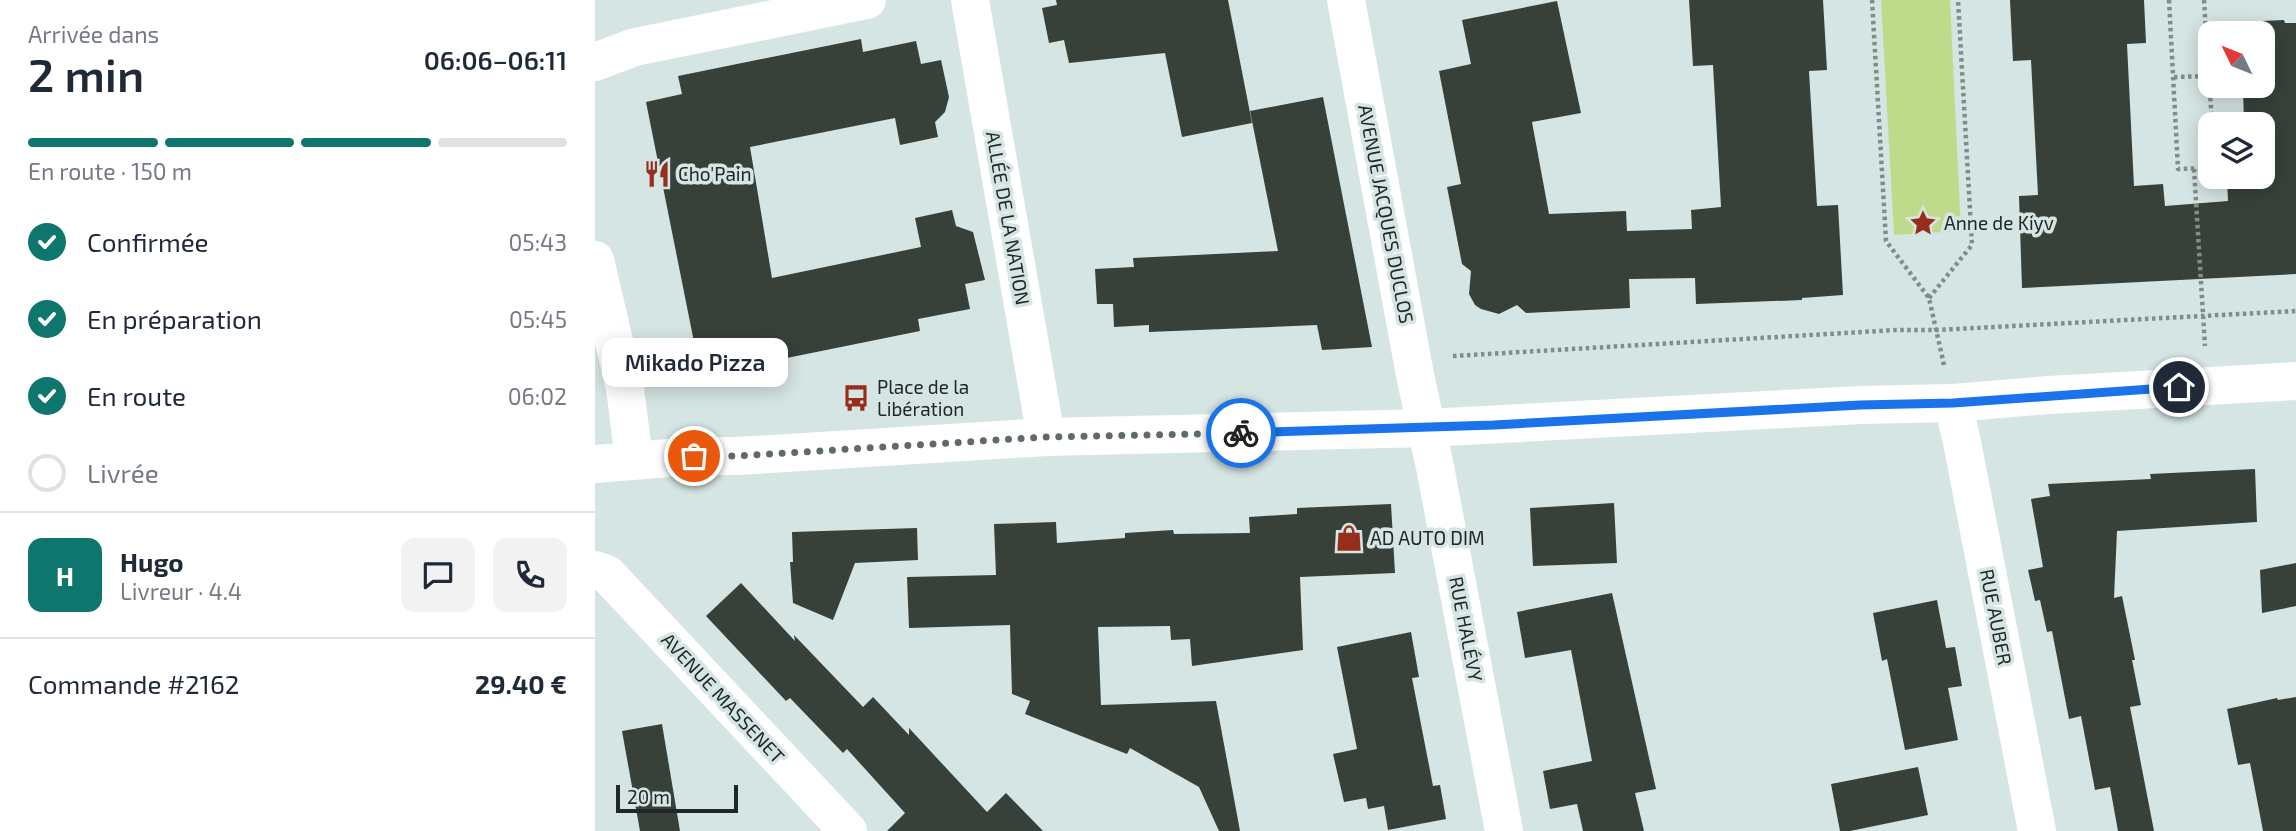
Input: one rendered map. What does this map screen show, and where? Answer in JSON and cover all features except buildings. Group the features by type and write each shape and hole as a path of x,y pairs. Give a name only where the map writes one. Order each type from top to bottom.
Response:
{"street":[{"path":"595,62 635,47 867,0"},
{"name":"ALLÉE DE LA NATION","path":"970,0 1046,437"},
{"name":"AVENUE JACQUES DUCLOS","path":"1346,0 1427,428"},
{"path":"595,260 625,388 634,460"},
{"path":"595,464 1046,437 1427,428 1860,405 1953,403 2296,381"},
{"name":"RUE AUBER","path":"1953,403 2037,831"},
{"name":"RUE HALÉVY","path":"1427,428 1504,831"},
{"name":"AVENUE MASSENET","path":"595,570 607,574 848,831"}],"path":[{"path":"1872,0 1886,241 1929,298 1953,403"},
{"path":"1929,298 1972,245 1958,0"},
{"path":"2169,0 2178,169 2198,169"},
{"path":"2204,0 2205,21"},
{"path":"2174,77 2198,76"},
{"path":"2194,169 2204,316 2205,386"},
{"path":"1414,358 1896,330 2296,312"}],"green space":[{"path":"1881,0 1950,0 1961,231 1894,235"}],"way so far":[{"path":"694,456 737,456 1046,437 1241,433"}],"place":[{"name":"Cho'Pain","path":"657,174"},
{"name":"Anne de Kiyv","path":"1923,223"},
{"name":"Place de la Libération","path":"856,398"},
{"name":"Mikado Pizza","path":"694,456"},
{"name":"AD AUTO DIM","path":"1349,538"}],"route":[{"path":"1241,433 1494,425 1901,403 1953,403 2179,387"}]}
